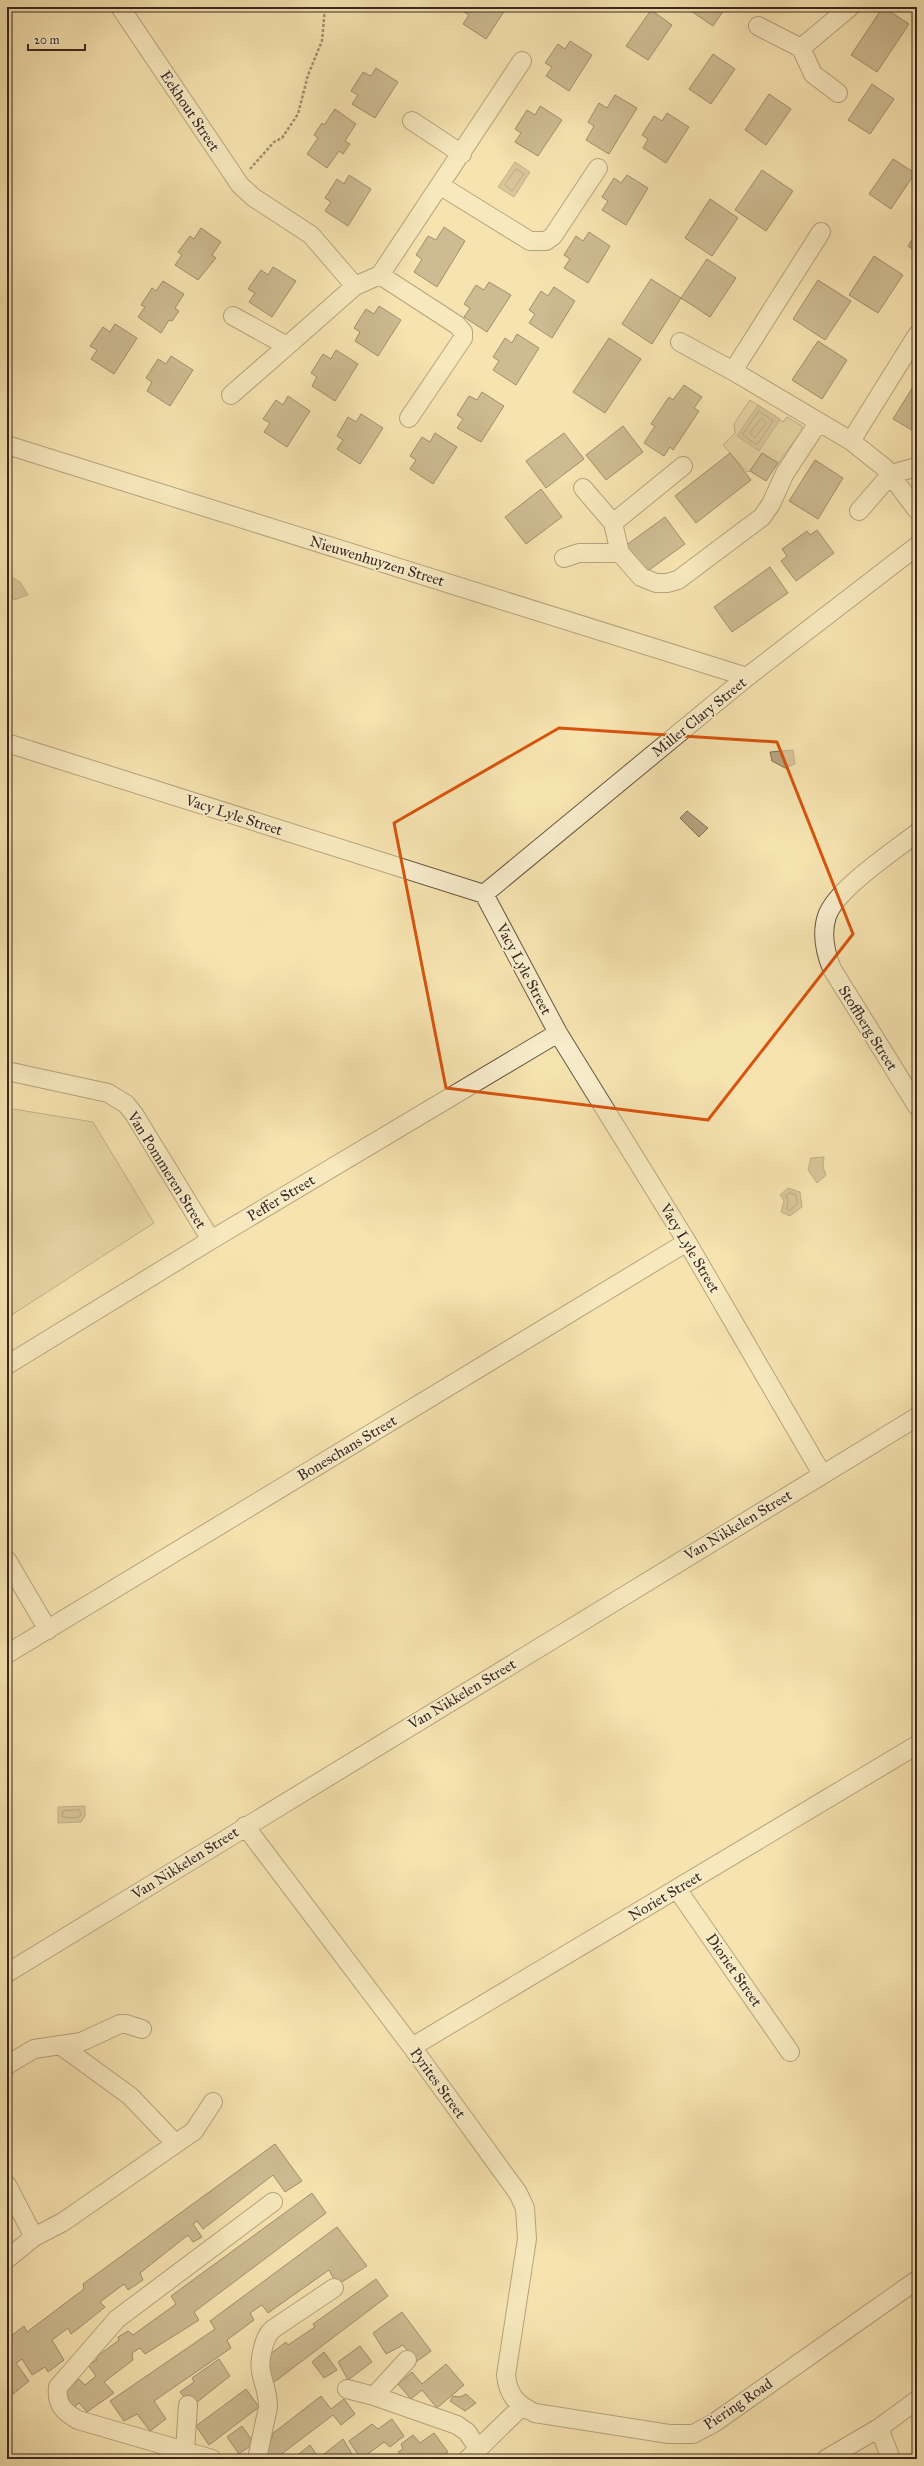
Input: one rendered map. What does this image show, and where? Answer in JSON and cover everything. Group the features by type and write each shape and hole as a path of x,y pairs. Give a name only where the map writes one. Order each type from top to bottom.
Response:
{"street":[{"name":"Eekhout Street","path":"120,7 240,185 253,197 311,235 355,286"},
{"path":"801,48 850,7"},
{"path":"758,26 801,48 813,74 838,93"},
{"path":"231,395 355,286 380,275 441,186 522,61"},
{"path":"412,121 462,154"},
{"path":"441,186 530,241 538,242 553,236 598,168"},
{"path":"733,371 821,232"},
{"path":"380,275 456,325 463,332 463,338 410,418"},
{"path":"234,316 287,346"},
{"path":"850,441 917,335"},
{"path":"680,342 733,371 850,441 891,474 917,510"},
{"path":"583,488 613,523 620,553 641,577 656,583 678,580 762,517 771,504 785,473 818,422"},
{"name":"Nieuwenhuyzen Street","path":"7,445 747,677"},
{"path":"613,523 683,466"},
{"path":"859,511 891,474 917,467"},
{"name":"Miller Clary Street","path":"484,894 747,677 917,546"},
{"path":"564,558 579,553 620,553"},
{"name":"Vacy Lyle Street","path":"7,743 484,894 558,1033 687,1242 822,1474"},
{"name":"Stoffberg Street","path":"917,833 849,887 835,902 828,915 824,932 825,950 832,970 917,1106"},
{"name":"Peffer Street","path":"7,1365 210,1240 558,1033"},
{"name":"Van Pommeren Street","path":"7,1072 108,1093 126,1104 134,1114 210,1240"},
{"name":"Boneschans Street","path":"7,1654 687,1242"},
{"name":"Van Nikkelen Street","path":"7,1973 917,1417"},
{"path":"7,1560 48,1630"},
{"name":"Noriet Street","path":"412,2047 917,1745"},
{"name":"Pyrites Street","path":"246,1826 412,2047 518,2193 525,2208 527,2239 506,2375 511,2394 521,2406"},
{"name":"Dioriet Street","path":"677,1889 790,2052"},
{"path":"7,2065 34,2049 81,2042 120,2024 126,2024 142,2029"},
{"path":"60,2045 130,2096 175,2143"},
{"path":"7,2259 34,2237 63,2222 194,2131 213,2102"},
{"path":"7,2185 34,2237"},
{"path":"212,2459 78,2420 66,2414 59,2405 58,2388 117,2319 273,2202"},
{"name":"Piering Road","path":"521,2406 543,2414 668,2434 693,2434 714,2423 917,2280"},
{"path":"257,2459 268,2407 268,2399 259,2371 260,2358 266,2338 273,2329 334,2288"},
{"path":"374,2396 407,2360"},
{"path":"347,2390 374,2396 457,2425 467,2432 473,2454 494,2436 521,2406"},
{"path":"826,2459 878,2428 917,2400"},
{"path":"185,2451 188,2405"},
{"path":"878,2428 890,2459"}],"path":[{"path":"240,185 257,159 282,138 298,114 308,74 322,41 325,7"}],"highlighted area":[{"path":"559,728 777,742 853,934 708,1120 446,1088 394,823"}],"shaded area":[{"path":"750,400 783,422 787,417 802,426 802,431 778,463 762,453 750,471 747,472 723,445 735,433 734,424"},
{"path":"7,1108 93,1122 154,1223 7,1318"}],"water":[{"path":"515,162 530,172 514,197 498,187"},
{"path":"758,405 780,419 759,451 737,436"},
{"path":"9,575 21,583 28,595 14,600 7,589 7,577"},
{"path":"793,750 795,764 785,768 772,761 770,752"},
{"path":"687,811 708,828 699,837 680,818"},
{"path":"824,1157 823,1167 826,1175 817,1183 808,1170 811,1158"},
{"path":"788,1188 800,1192 802,1207 790,1216 781,1212 784,1201 780,1195"},
{"path":"85,1806 85,1816 81,1822 58,1823 58,1807"}],"building":[{"path":"465,7 507,7 486,39 463,24 469,15 462,11"},
{"path":"694,7 726,7 713,26 691,11"},
{"path":"771,7 782,7 779,12"},
{"path":"883,7 909,24 877,72 851,55"},
{"path":"651,10 672,25 648,60 626,46"},
{"path":"570,41 592,55 569,91 546,76 552,67 545,63 558,44 565,49"},
{"path":"713,54 735,69 711,104 689,89"},
{"path":"376,68 398,82 375,118 352,104 358,95 351,91 363,72 371,76"},
{"path":"872,84 894,99 870,134 848,120"},
{"path":"769,94 791,109 766,145 745,130"},
{"path":"615,95 637,108 609,154 586,140 594,126 588,122 599,103 607,108"},
{"path":"540,106 562,120 538,156 515,142 521,133 515,129 527,110 535,115"},
{"path":"335,109 356,124 345,141 350,144 343,154 339,151 327,168 307,154 318,138 314,135 322,123 324,125"},
{"path":"667,113 689,127 666,163 643,148 648,139 642,135 654,116 662,121"},
{"path":"893,159 915,173 891,209 869,194"},
{"path":"762,170 793,191 766,231 735,210"},
{"path":"349,175 371,189 348,226 325,211 331,202 325,198 337,179 344,184"},
{"path":"627,175 648,188 626,225 602,210 608,201 602,197 614,178 621,183"},
{"path":"710,199 738,218 712,256 685,238"},
{"path":"444,227 465,241 437,287 414,272 422,259 416,255 428,236 436,240"},
{"path":"201,228 221,242 212,255 216,258 198,280 175,265 182,255 178,252 190,236 194,239"},
{"path":"589,232 610,246 588,283 564,268 570,259 564,255 576,236 583,241"},
{"path":"917,232 917,252 908,246"},
{"path":"874,256 903,275 878,313 849,295"},
{"path":"707,259 736,278 710,317 681,298"},
{"path":"273,267 296,281 272,317 249,302 255,293 248,289 261,270 268,275"},
{"path":"651,279 681,298 652,344 622,324"},
{"path":"818,280 851,301 825,340 793,319"},
{"path":"163,281 184,294 175,308 179,311 172,321 169,320 161,333 138,317 145,307 141,305 152,288 156,291"},
{"path":"489,282 511,295 487,332 464,317 470,308 464,304 476,285 484,290"},
{"path":"554,287 575,301 552,338 529,323 535,314 529,310 541,291 548,296"},
{"path":"379,306 401,320 378,356 355,341 360,332 354,328 366,309 374,314"},
{"path":"115,324 137,338 114,374 91,359 97,350 90,346 103,327 110,332"},
{"path":"517,334 539,348 516,385 493,370 499,361 493,357 505,338 512,343"},
{"path":"609,338 641,359 605,413 573,392"},
{"path":"818,341 847,360 822,399 792,380"},
{"path":"336,350 358,364 335,401 312,386 317,377 311,373 323,354 331,359"},
{"path":"171,356 193,370 170,406 147,391 152,382 146,378 158,359 166,364"},
{"path":"917,382 917,433 893,419"},
{"path":"684,385 702,397 694,408 699,411 673,450 670,447 664,456 644,443 655,426 651,424 669,397 673,400"},
{"path":"482,392 504,406 481,442 457,428 463,419 457,415 469,396 477,400"},
{"path":"288,396 310,411 287,447 264,432 270,423 263,419 276,400 283,405"},
{"path":"361,414 383,428 360,464 337,449 343,440 337,436 348,417 356,422"},
{"path":"623,426 643,452 606,480 586,455"},
{"path":"435,433 457,447 433,484 410,469 416,460 410,456 422,437 430,442"},
{"path":"564,433 584,459 546,488 526,461"},
{"path":"730,453 751,480 696,523 675,496"},
{"path":"762,453 778,463 766,481 750,471"},
{"path":"815,460 843,478 818,519 789,501"},
{"path":"541,489 562,517 526,544 505,517"},
{"path":"665,517 685,544 645,573 625,546"},
{"path":"817,530 834,553 796,581 781,561 787,556 782,549 807,531 810,535"},
{"path":"770,567 788,593 732,632 714,607"},
{"path":"275,2144 302,2181 285,2192 273,2175 203,2229 197,2221 193,2224 202,2237 193,2242 188,2235 140,2273 143,2280 128,2290 124,2284 100,2302 105,2307 79,2328 71,2334 68,2328 52,2340 64,2360 48,2372 45,2367 32,2375 22,2359 16,2363 29,2381 13,2394 7,2385 7,2339 24,2326 27,2332 84,2289 83,2284"},
{"path":"312,2193 326,2213 194,2312 199,2320 145,2354 140,2348 132,2353 133,2360 104,2382 114,2393 87,2412 79,2403 72,2409 60,2395 79,2379 85,2385 96,2376 88,2365 97,2360 95,2358 119,2340 118,2337 128,2331 133,2335 176,2304 171,2296"},
{"path":"337,2227 367,2266 337,2285 329,2270 268,2313 262,2305 250,2313 254,2320 227,2340 231,2348 154,2401 166,2419 150,2431 137,2414 124,2421 110,2401 215,2329 210,2321"},
{"path":"376,2279 388,2296 273,2383 265,2358 286,2342 288,2345 315,2327 313,2324"},
{"path":"402,2312 431,2351 416,2362 403,2345 386,2354 373,2333"},
{"path":"360,2346 372,2362 348,2380 338,2362"},
{"path":"324,2352 337,2370 324,2378 312,2362"},
{"path":"219,2359 230,2376 192,2406 180,2392 194,2382 192,2378"},
{"path":"446,2364 464,2385 437,2408 422,2390 411,2399 398,2384 412,2372 422,2384"},
{"path":"246,2389 259,2407 209,2445 196,2426"},
{"path":"466,2394 476,2403 465,2411 450,2401 453,2396 460,2397"},
{"path":"321,2396 331,2409 344,2399 355,2414 341,2425 333,2415 275,2459 268,2459 262,2447 272,2438 272,2434"},
{"path":"392,2419 404,2436 390,2447 384,2442 361,2459 349,2441 372,2424 378,2429"},
{"path":"242,2426 254,2443 239,2454 227,2437"},
{"path":"434,2433 448,2452 438,2459 396,2459 401,2456 398,2452 403,2449 401,2444 413,2435 420,2443"},
{"path":"343,2439 355,2459 298,2459 296,2456 310,2445 319,2458"}]}
